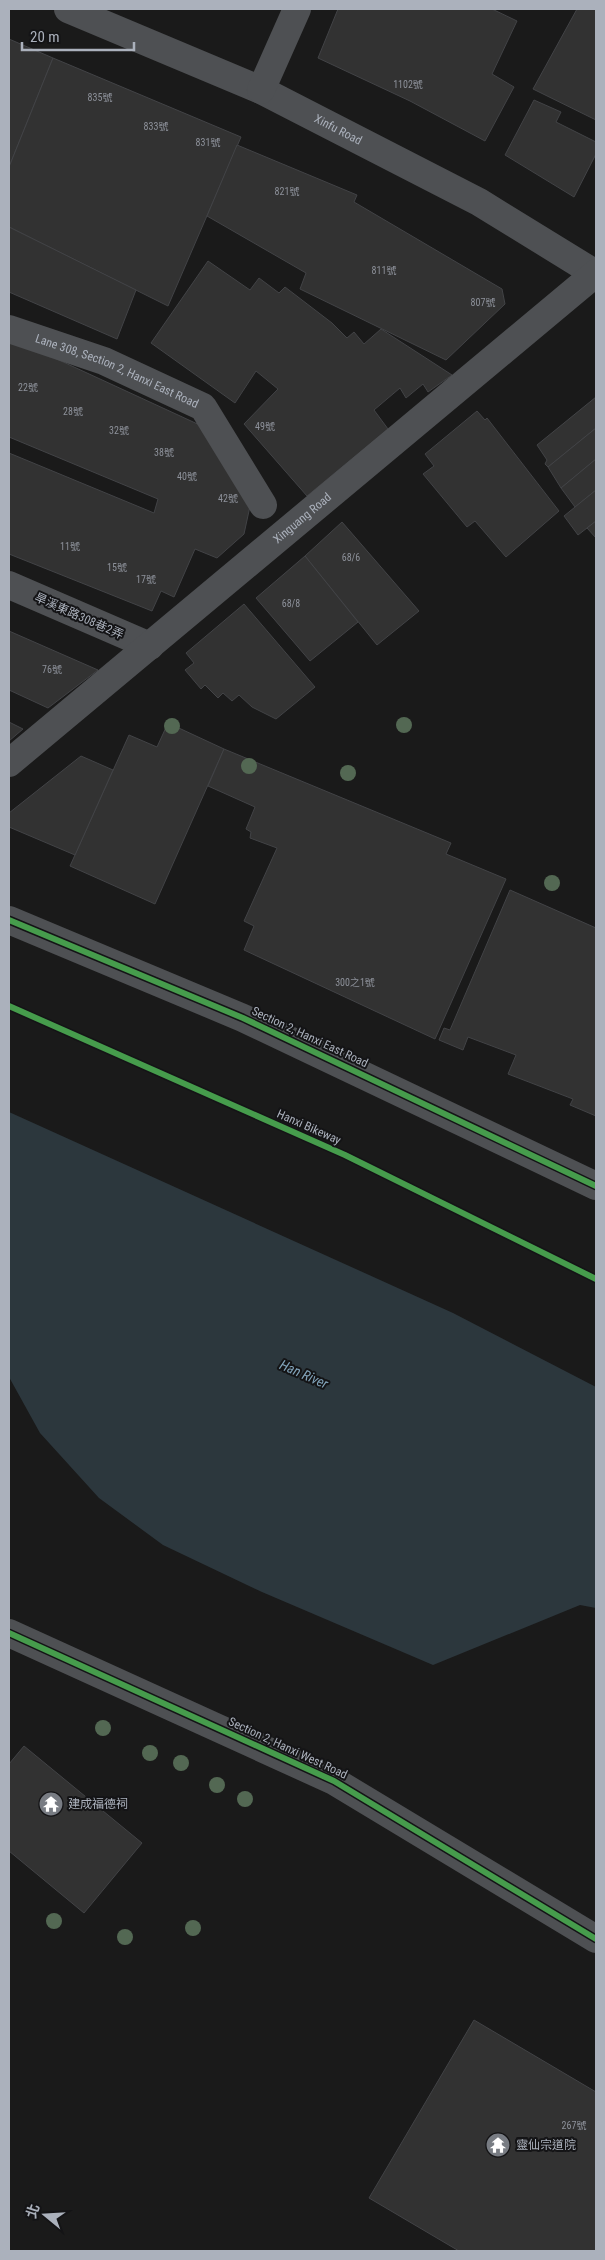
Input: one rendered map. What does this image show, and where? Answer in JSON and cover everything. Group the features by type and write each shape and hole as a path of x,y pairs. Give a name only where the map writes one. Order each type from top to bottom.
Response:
{"street":[{"name":"Xinfu Road","path":"68,9 260,90 479,202 596,273"},
{"path":"260,90 297,9"},
{"name":"Xinguang Road","path":"9,764 596,273"},
{"name":"Lane 308, Section 2, Hanxi East Road","path":"9,328 104,361 203,407 263,505"},
{"name":"旱溪東路308巷2弄","path":"9,585 150,646"},
{"name":"Section 2, Hanxi East Road","path":"9,920 243,1018 596,1186"},
{"name":"Section 2, Hanxi West Road","path":"9,1633 334,1781 596,1939"}],"water":[{"name":"Han River","path":"9,1112 453,1313 596,1387 596,1608 580,1605 433,1665 262,1592 163,1545 99,1498 40,1433 9,1377"}],"building":[{"path":"338,9 492,9 517,21 492,74 514,87 485,141 410,101 318,58"},
{"path":"577,9 596,9 596,120 533,89"},
{"path":"9,39 53,58 9,167"},
{"path":"53,58 241,137 168,306 9,227 9,167"},
{"path":"534,100 561,112 556,122 596,142 596,154 574,197 505,155"},
{"path":"237,145 357,195 354,202 502,289 505,304 446,360 300,289 306,273 207,216"},
{"path":"9,227 136,290 117,339 9,292"},
{"path":"208,261 250,290 259,278 279,293 285,287 332,323 347,338 354,332 364,344 381,329 452,375 428,392 423,384 406,398 400,388 374,410 388,429 307,496 244,424 278,389 256,371 235,403 151,343"},
{"path":"9,337 204,427 252,497 244,534 217,558 195,549 174,597 161,591 152,611 9,554 9,453 154,513 158,499 9,437"},
{"path":"596,397 596,428 548,467 545,464 547,460 537,445"},
{"path":"477,411 485,420 487,418 559,511 506,557 475,521 467,527 423,474 434,466 425,454"},
{"path":"596,428 596,459 561,488 548,467"},
{"path":"596,459 596,490 575,507 561,488"},
{"path":"596,490 596,521 578,535 564,516"},
{"path":"596,521 596,538 587,528"},
{"path":"342,522 419,611 377,645 305,556"},
{"path":"305,556 358,622 310,661 256,598"},
{"path":"244,604 315,687 276,719 252,707 239,695 232,701 223,693 218,698 205,685 201,689 185,670 194,663 186,653"},
{"path":"9,631 98,670 48,708 9,690"},
{"path":"9,722 23,729 9,741"},
{"path":"168,723 224,749 155,904 70,866 129,735 157,747"},
{"path":"224,749 451,843 446,854 506,879 435,1039 244,950 254,926 244,921 277,848 250,838 251,832 246,829 255,807 208,786"},
{"path":"81,756 113,770 75,855 9,827 9,813"},
{"path":"510,890 596,928 596,1116 570,1105 573,1099 508,1074 516,1055 468,1037 463,1050 439,1040 444,1028 450,1030"},
{"name":"建成福德祠","path":"24,1746 142,1843 84,1913 9,1851 9,1764"},
{"name":"靈仙宗道院","path":"474,2020 596,2092 596,2251 459,2251 369,2198"}],"cycle path":[{"path":"9,920 243,1018 596,1186"},
{"name":"Hanxi Bikeway","path":"9,1006 345,1155 596,1279"},
{"path":"9,1633 334,1781 596,1939"}],"place":[{"name":"建成福德祠","path":"51,1804"},
{"name":"靈仙宗道院","path":"498,2145"}]}
